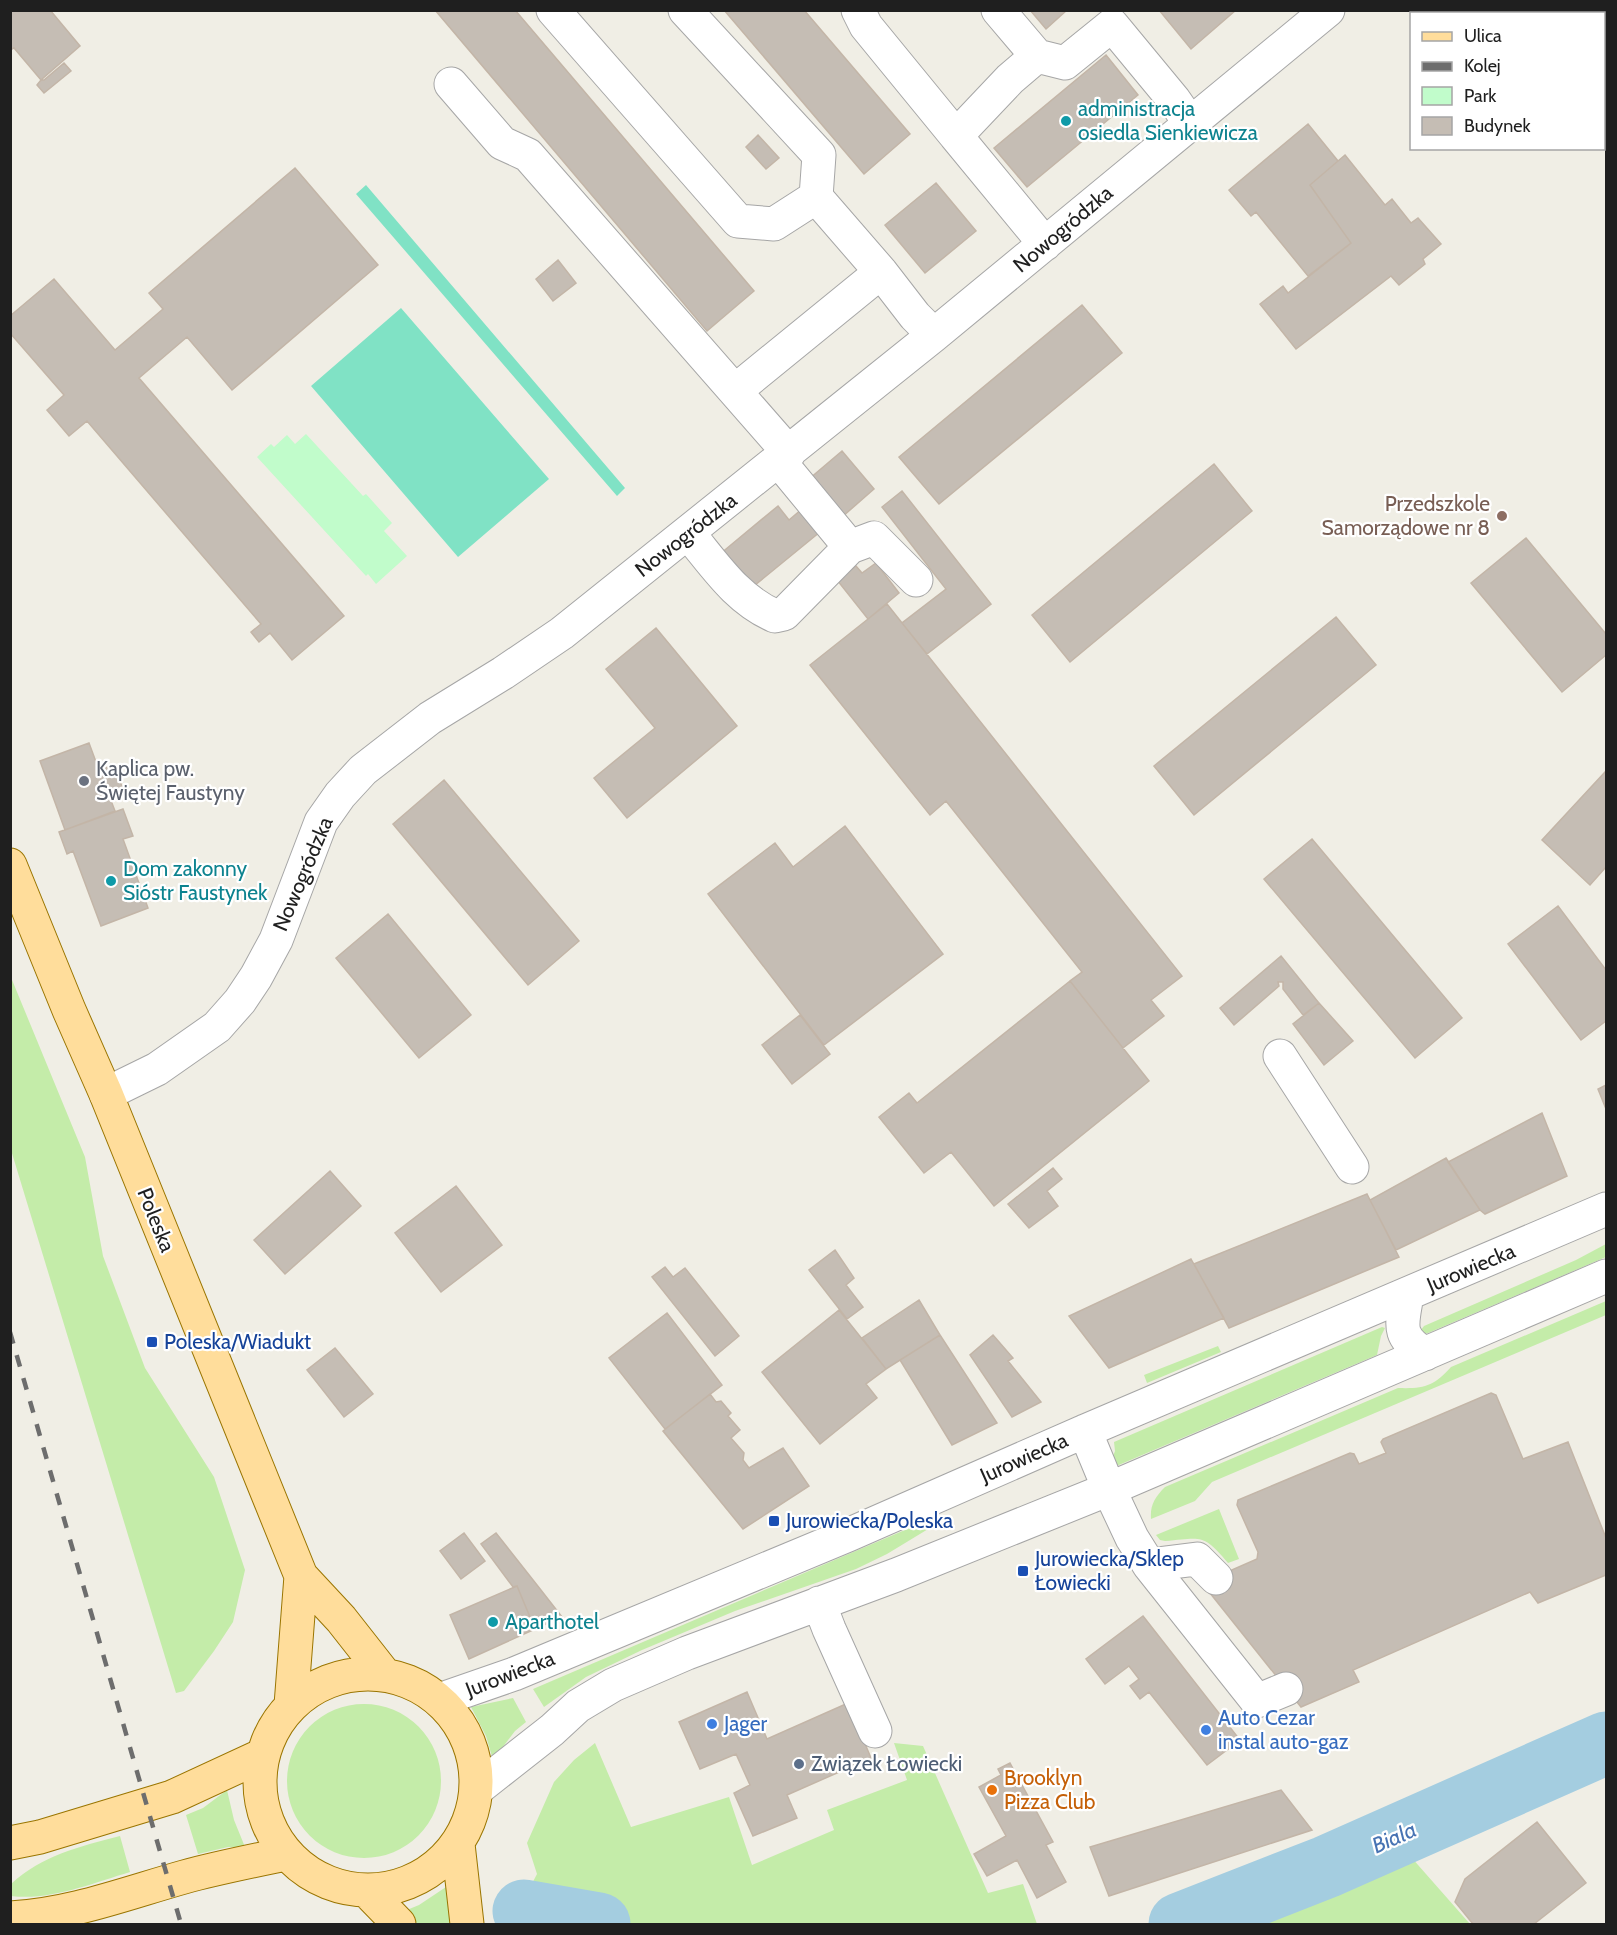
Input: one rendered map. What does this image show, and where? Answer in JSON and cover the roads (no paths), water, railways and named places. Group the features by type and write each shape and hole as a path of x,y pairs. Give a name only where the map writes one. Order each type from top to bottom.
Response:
{"main road":[{"name":"Poleska","path":"10,865 106,1094 301,1576 341,1619 385,1675"},
{"name":"Poleska","path":"291,1705 301,1576"},
{"path":"360,1674 385,1675 414,1683 439,1700 461,1725 474,1756 477,1789 471,1818 458,1844 433,1869 402,1886 367,1891 337,1887 309,1874 286,1854 268,1824 260,1790 263,1755 274,1728 291,1705 312,1689 334,1678 360,1674"},
{"path":"10,1843 40,1837 172,1797 263,1755"},
{"path":"458,1844 466,1924"},
{"path":"28,1920 196,1874 286,1854"},
{"path":"367,1891 399,1924"}],"street":[{"path":"553,10 738,221 774,224 816,197"},
{"path":"685,10 819,155 816,197 881,272 915,316 934,335"},
{"path":"858,10 866,26 1045,244"},
{"path":"998,10 1037,56 1065,63 1112,26 1174,100 1190,123"},
{"name":"Nowogródzka","path":"106,1094 166,1063 216,1027 240,1001 276,940 321,822 340,795 363,770 430,718 548,643 688,533 934,335 1328,10"},
{"path":"956,136 1010,79 1037,56"},
{"path":"451,84 502,143 528,154 735,391 850,547"},
{"path":"735,391 881,272"},
{"path":"688,533 725,579 756,608 775,616 784,614 850,547 874,538 916,580"},
{"path":"1280,1056 1352,1167"},
{"name":"Jurowiecka","path":"439,1700 514,1674 848,1535 1085,1431 1606,1209"},
{"path":"477,1789 552,1730 578,1706 613,1685 687,1653 896,1575 1109,1489 1606,1276"},
{"path":"1407,1295 1403,1329 1407,1341 1425,1354"},
{"path":"1085,1431 1132,1538 1149,1564 1257,1701 1286,1689"},
{"path":"1149,1564 1197,1559 1216,1578"},
{"path":"819,1603 875,1731"}],"waterway":[{"name":"Biala","path":"1180,1924 1326,1867 1606,1743"},
{"name":"Biala","path":"524,1911 599,1924"}],"railway":[{"path":"10,1332 181,1924"}],"place":[{"name":"administracja osiedla Sienkiewicza","path":"1066,121"},
{"name":"Przedszkole Samorządowe nr 8","path":"1502,516"},
{"name":"Kaplica pw. Świętej Faustyny","path":"84,781"},
{"name":"Dom zakonny Sióstr Faustynek","path":"111,881"},
{"name":"Poleska/Wiadukt","path":"152,1342"},
{"name":"Jurowiecka/Poleska","path":"774,1521"},
{"name":"Jurowiecka/Sklep Łowiecki","path":"1023,1571"},
{"name":"Aparthotel","path":"493,1622"},
{"name":"Jager","path":"712,1724"},
{"name":"Auto Cezar instal auto-gaz","path":"1206,1730"},
{"name":"Związek Łowiecki","path":"799,1764"},
{"name":"Brooklyn Pizza Club","path":"992,1790"}]}
